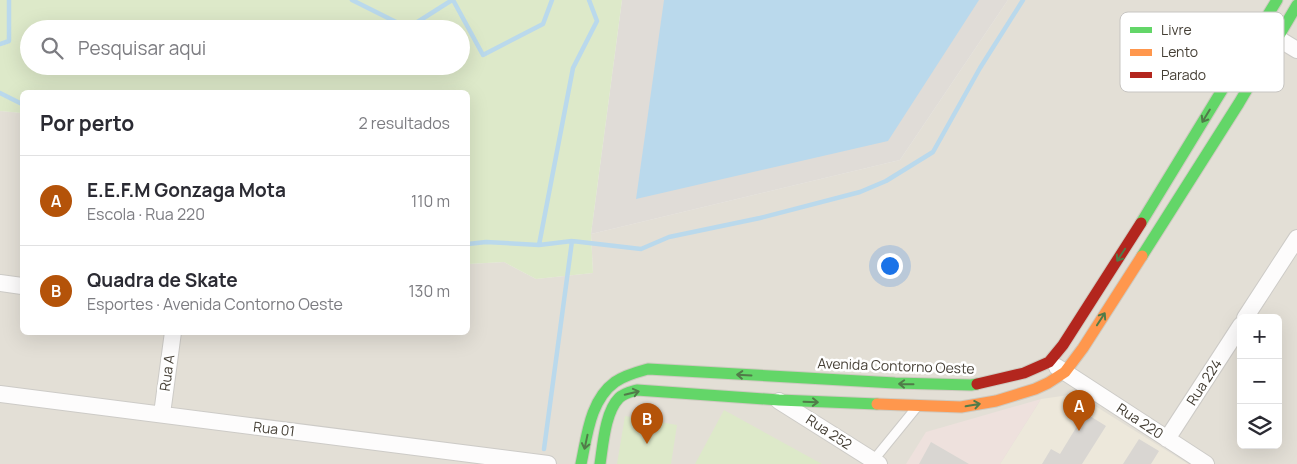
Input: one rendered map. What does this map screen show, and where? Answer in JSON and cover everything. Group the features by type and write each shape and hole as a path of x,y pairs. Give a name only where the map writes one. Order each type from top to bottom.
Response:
{"street":[{"name":"Avenida Contorno Oeste","path":"1270,12 1277,0"},
{"path":"1284,28 1297,5"},
{"path":"1284,42 1297,50"},
{"name":"Avenida Contorno Oeste","path":"581,464 592,414 605,389 616,380 631,373 648,369 895,384 971,385 1024,373 1049,362 1062,346 1132,238 1222,92"},
{"path":"600,464 611,413 616,401 626,393 636,390 779,400 961,407 1035,389 1065,372 1083,348 1155,236 1244,92"},
{"path":"1249,314 1297,238"},
{"path":"0,283 20,286"},
{"name":"Rua 224","path":"1167,439 1237,331"},
{"name":"Rua A","path":"162,414 173,335"},
{"name":"Rua 220","path":"1049,362 1206,464"},
{"path":"605,389 616,401"},
{"name":"Rua 01","path":"0,394 162,414 479,460 548,464"},
{"name":"Rua 252","path":"779,400 874,463"}],"lane":[{"path":"874,463 918,406"}],"shaded area":[{"path":"622,0 1008,0 900,160 591,234"},
{"path":"1008,0 1297,0 1297,464 0,464 0,111 20,113 20,335 470,335 470,264 504,262 536,279 593,273 591,234 900,160"},
{"path":"1076,394 1188,464 1000,464 1041,399"},
{"path":"1041,399 1000,464 906,464 926,432"}],"green space":[{"path":"0,0 622,0 591,234 593,273 536,279 504,262 470,264 470,90 20,90 20,113 0,111"},
{"path":"724,410 822,464 695,464"},
{"path":"625,416 677,425 671,464 617,464"}],"water":[{"path":"664,0 979,0 888,141 636,199"}],"building":[{"path":"1085,413 1106,426 1082,464 1042,464 1051,449 1060,454"},
{"path":"1139,439 1159,451 1151,464 1123,464"},
{"path":"931,442 969,464 919,464"}],"waterway":[{"path":"0,44 9,41 9,0"},
{"path":"352,0 392,20"},
{"path":"421,20 452,0"},
{"path":"453,0 464,20"},
{"path":"470,31 483,55 543,24 552,0"},
{"path":"539,245 573,68 597,21 589,0"},
{"path":"470,244 486,242 539,245 572,241 641,249 669,237 760,218 860,192 886,181 933,152 980,68 1023,0"},
{"path":"0,93 20,103"},
{"path":"544,449 572,241"}],"traffic: fast":[{"path":"1270,12 1277,0"},
{"path":"1284,27 1297,5"},
{"path":"1141,223 1221,92"},
{"path":"1142,256 1246,92"},
{"path":"581,464 591,419 600,398 615,382 631,374 648,369 895,383 977,384"},
{"path":"600,464 605,429 614,404 621,396 637,390 779,400 877,404"}],"traffic: slow":[{"path":"877,404 961,407 996,401 1048,383 1065,372 1083,348 1142,256"}],"traffic: jam":[{"path":"977,384 1024,373 1049,362 1063,345 1141,223"}],"place":[{"name":"E.E.F.M Gonzaga Mota","path":"1079,431"},
{"name":"Quadra de Skate","path":"647,444"}]}
